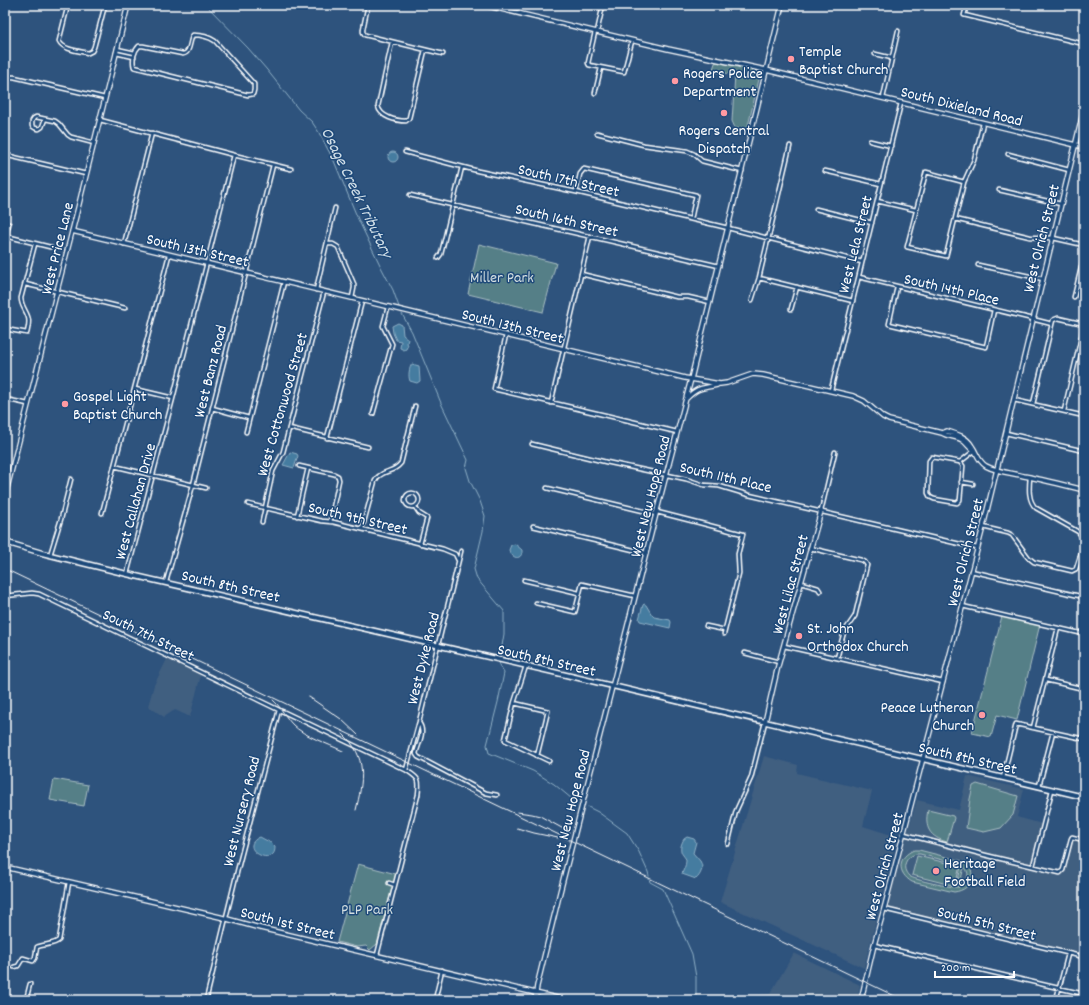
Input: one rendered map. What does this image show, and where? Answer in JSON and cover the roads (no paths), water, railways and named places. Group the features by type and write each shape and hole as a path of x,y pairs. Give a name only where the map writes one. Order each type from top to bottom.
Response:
{"main road":[{"name":"South 8th Street","path":"5,542 127,574 1084,797"}],"street":[{"path":"68,5 59,40 60,44 64,47 88,53 92,51 94,47 104,5"},
{"name":"West Price Lane","path":"5,496 128,5"},
{"path":"368,5 363,29 363,32 367,36 443,54"},
{"name":"South Dixieland Road","path":"484,5 632,41 766,70 902,102 1084,147"},
{"path":"603,5 588,63 589,65 624,72 632,41"},
{"name":"West New Hope Road","path":"535,1000 560,892 691,379 782,5"},
{"path":"917,5 923,5"},
{"path":"967,5 964,15 1084,44"},
{"path":"883,98 898,31"},
{"path":"193,35 210,38 219,44 254,84 254,90 252,94 248,96 138,69 134,67 134,57 136,48 139,46 186,54 193,35"},
{"path":"392,42 378,108 380,112 386,116 400,120 406,120 409,118 426,50"},
{"path":"117,51 135,53"},
{"path":"117,51 134,57"},
{"path":"874,54 892,58"},
{"path":"595,93 601,68"},
{"path":"5,86 6,80 10,77 14,77 105,98"},
{"name":"West Lela Street","path":"832,390 902,102"},
{"name":"West Olrich Street","path":"861,1000 983,527 1084,112"},
{"path":"45,119 39,129 32,126 32,121 34,118 45,119 52,120 57,123 69,136 94,143"},
{"path":"100,120 291,169"},
{"path":"964,182 926,172 908,247 946,256 964,182 974,160 983,123"},
{"path":"124,244 152,133"},
{"path":"597,133 644,144 687,151 694,154 702,161 742,171"},
{"path":"870,140 891,146"},
{"path":"752,300 759,278 790,146"},
{"name":"South 17th Street","path":"405,152 462,167 728,228"},
{"path":"1008,154 1070,170"},
{"name":"West Callahan Drive","path":"127,574 234,155"},
{"path":"5,156 86,174"},
{"name":"West Banz Road","path":"166,582 212,408 273,165"},
{"path":"438,258 441,254 462,167"},
{"path":"576,192 580,174 584,169 696,195 691,219"},
{"path":"825,171 881,184"},
{"path":"999,190 1061,204"},
{"name":"South 16th Street","path":"410,195 452,206 719,266"},
{"path":"877,201 916,210"},
{"path":"316,290 335,208"},
{"path":"816,209 872,223"},
{"path":"955,219 1030,237 1053,238 1084,245"},
{"path":"9,224 5,238 50,247"},
{"path":"728,228 862,262"},
{"name":"South 13th Street","path":"72,231 691,379 720,384 728,383 753,374 832,390 859,398 882,418 942,433 947,431 958,434 968,440 982,463 997,470 1084,490"},
{"path":"551,403 590,236"},
{"path":"5,328 27,333 29,322 28,315 21,303 21,298 35,244"},
{"path":"327,244 333,244 338,247 354,284 352,298"},
{"path":"102,513 169,255"},
{"path":"1074,297 1084,256"},
{"path":"978,265 1043,279"},
{"path":"581,274 677,297 710,302"},
{"name":"South 14th Place","path":"859,277 1052,324 1053,320 1058,318 1084,324"},
{"path":"759,278 853,301"},
{"path":"246,432 284,282"},
{"path":"25,284 125,308"},
{"path":"791,309 797,287"},
{"path":"897,287 889,324 986,347 994,310"},
{"name":"West Cottonwood Street","path":"262,522 274,471 277,462 281,457 324,292"},
{"path":"327,438 362,301"},
{"path":"373,414 392,344 383,326 388,307"},
{"path":"1033,404 1052,324"},
{"path":"1064,411 1084,324"},
{"path":"506,335 494,389 677,432"},
{"path":"686,399 692,392 700,388 720,384"},
{"path":"134,389 173,398"},
{"path":"5,399 28,404"},
{"path":"1014,400 1084,416"},
{"path":"362,529 375,481 379,476 398,467 401,462 415,406"},
{"path":"212,408 249,418"},
{"path":"289,428 368,447"},
{"path":"1006,433 1084,451"},
{"name":"South 11th Place","path":"532,444 686,479 704,485 719,486 749,495 977,548"},
{"path":"960,462 963,466 960,500 957,503 952,503 930,497 928,493 929,461 932,457 960,462 974,451"},
{"name":"West Lilac Street","path":"765,722 821,511 835,452"},
{"path":"114,466 206,488"},
{"path":"299,466 338,476 339,480 330,522"},
{"path":"297,516 308,468"},
{"path":"983,527 1012,535 1029,558 1034,562 1072,571 1076,569 1082,545 1080,534 1032,505 1030,500 1030,477"},
{"path":"50,555 71,479"},
{"path":"961,482 973,484"},
{"path":"547,488 744,534 738,554 739,573 724,634"},
{"path":"411,493 416,494 419,498 420,502 415,507 409,507 406,504 406,498 411,493"},
{"name":"South 9th Street","path":"248,504 297,516 362,529 443,549 455,554 459,560"},
{"path":"415,507 419,513 427,518 420,544"},
{"path":"533,526 646,552"},
{"path":"810,548 861,560 865,562 867,566 855,616 844,632 837,658"},
{"name":"West Dyke Road","path":"406,770 461,551"},
{"path":"971,571 1084,597"},
{"path":"524,580 579,593"},
{"path":"801,582 818,588 820,591"},
{"path":"536,603 575,612 582,584 635,596"},
{"name":"South 7th Street","path":"5,596 32,593 40,594 279,710"},
{"path":"962,606 1084,634"},
{"path":"706,626 725,630"},
{"path":"1033,728 1058,628"},
{"path":"784,646 943,682"},
{"path":"745,653 780,662"},
{"path":"526,666 504,738 505,740 549,761"},
{"path":"1046,680 1084,689"},
{"path":"514,703 548,711 537,756"},
{"path":"279,710 406,770 420,782 377,955"},
{"name":"West Nursery Road","path":"206,1000 279,710"},
{"path":"419,722 422,726 422,732 416,754 418,757 486,793 497,795"},
{"path":"728,844 736,811 751,778 765,722"},
{"path":"1003,778 1016,724 1084,739"},
{"path":"1039,786 1053,732"},
{"path":"1033,866 1052,790"},
{"path":"904,834 1060,873 1063,870 1071,839 1084,840"},
{"name":"South 1st Street","path":"5,867 565,1000"},
{"path":"14,967 18,966 23,958 33,961 37,947 59,940 70,882"},
{"path":"389,883 395,885"},
{"name":"South 5th Street","path":"884,909 1084,957"},
{"path":"874,945 1084,994"},
{"path":"1056,1000 1068,954"},
{"path":"435,1000 442,970"},
{"path":"26,1000 30,984"},
{"path":"5,997 20,1000"}],"waterway":[{"name":"Osage Creek Tributary","path":"206,5 248,48 299,110 312,122 318,131 334,161 358,219 393,290 399,307"},
{"name":"Osage Creek Tributary","path":"402,314 412,332 441,403 468,460 466,468 485,516 474,569 477,579 504,611 504,634 500,658"},
{"name":"Osage Creek Tributary","path":"500,661 499,665 504,673 487,745 489,753 533,771 554,784 578,804"},
{"name":"Osage Creek Tributary","path":"588,807 598,812 627,833 639,852 649,876"},
{"name":"Osage Creek Tributary","path":"649,879 650,882 663,889 692,954 696,977 696,1000"}],"railway":[{"path":"5,569 903,1000"},
{"path":"309,697 341,719 358,735"},
{"path":"273,700 290,722 298,729 343,751"},
{"path":"343,734 357,752 362,770 362,779 356,810"},
{"path":"517,812 540,816 569,832"},
{"path":"517,828 558,838"}],"place":[{"name":"Temple Baptist Church","path":"791,59"},
{"name":"Rogers Police Department","path":"675,81"},
{"name":"Rogers Central Dispatch","path":"724,113"},
{"name":"Gospel Light Baptist Church","path":"65,404"},
{"name":"St. John Orthodox Church","path":"799,636"},
{"name":"Peace Lutheran Church","path":"982,715"},
{"name":"Heritage Football Field","path":"936,871"}],"park label":[{"name":"Miller Park","path":"502,276"},
{"name":"PLP Park","path":"367,908"}]}
